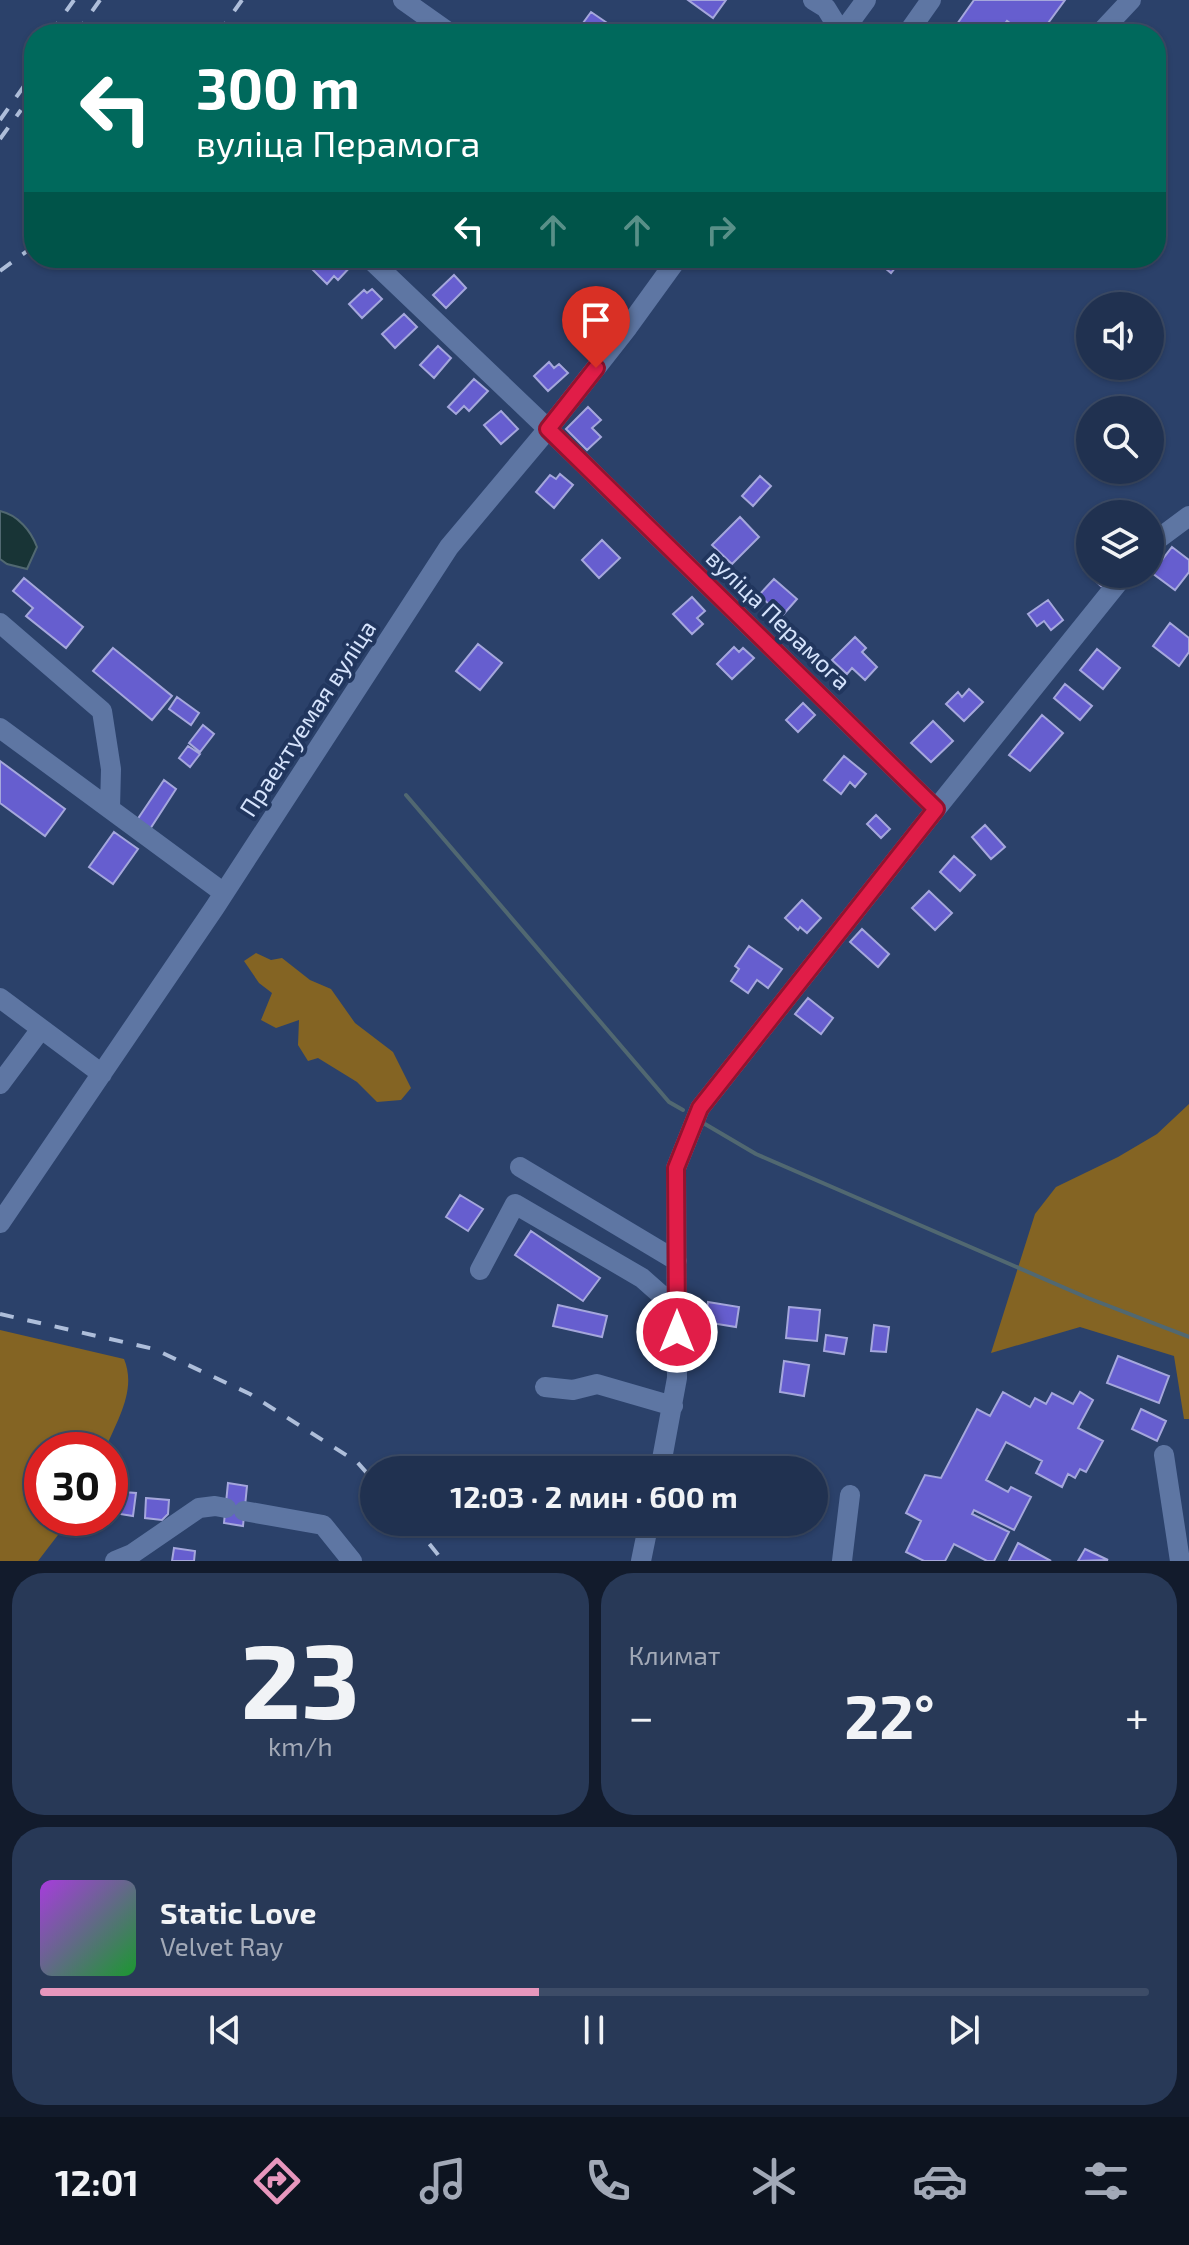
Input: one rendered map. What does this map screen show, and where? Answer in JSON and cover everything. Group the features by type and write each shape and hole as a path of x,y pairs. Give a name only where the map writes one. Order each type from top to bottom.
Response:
{"street":[{"path":"403,0 437,24"},
{"path":"813,0 826,8 836,24"},
{"path":"849,24 866,0"},
{"path":"914,24 931,0"},
{"path":"1108,24 1131,0"},
{"name":"вуліца Перамога","path":"379,268 936,809"},
{"name":"Праектуемая вуліца","path":"0,1223 224,893 449,547 548,429 671,268"},
{"path":"1164,535 1189,516"},
{"path":"663,1456 677,1378 676,1168 700,1108 1114,588"},
{"path":"0,623 102,711 111,769 110,808"},
{"path":"0,728 224,893"},
{"path":"0,998 102,1074"},
{"path":"0,1084 41,1029"},
{"path":"520,1167 677,1261"},
{"path":"480,1270 515,1204 642,1278 677,1309"},
{"path":"545,1387 573,1390 597,1384 673,1406"},
{"path":"1164,1455 1180,1561"},
{"path":"842,1561 850,1495"},
{"path":"115,1561 132,1554 199,1508 215,1506 323,1525 352,1561"},
{"path":"641,1561 646,1536"}],"shaded area":[{"path":"0,511 18,520 37,547 27,569 0,559"},
{"path":"256,953 271,960 282,958 310,980 331,989 355,1023 393,1052 411,1088 401,1100 377,1102 357,1082 318,1058 308,1061 298,1045 299,1020 276,1028 261,1020 272,993 259,983 244,961"},
{"path":"1189,1104 1189,1419 1184,1419 1174,1356 1080,1327 991,1353 1035,1214 1056,1187 1157,1134"},
{"path":"0,1330 124,1359 127,1394 113,1432 24,1432 24,1536 57,1536 38,1561 0,1561"}],"building":[{"path":"688,0 726,0 713,18"},
{"path":"974,0 1065,0 1047,24 1011,24 1007,21 1005,24 957,24"},
{"path":"591,12 609,24 582,24"},
{"path":"349,268 338,280 334,276 327,284 312,269"},
{"path":"454,275 466,288 446,308 433,295"},
{"path":"372,289 382,299 362,318 349,304 364,290 367,293"},
{"path":"404,314 417,327 395,348 382,334"},
{"path":"438,346 451,358 434,378 420,365"},
{"path":"549,362 554,368 559,364 568,373 548,391 534,376"},
{"path":"474,379 488,391 469,411 464,406 456,414 448,407"},
{"path":"588,407 601,420 592,428 601,437 587,450 566,429"},
{"path":"501,411 518,429 501,444 484,425"},
{"path":"560,474 573,485 554,508 536,492 550,475 556,479"},
{"path":"760,476 771,486 753,506 742,496"},
{"path":"740,517 759,537 732,564 712,545"},
{"path":"602,540 620,558 599,578 582,560"},
{"path":"1172,547 1189,560 1189,572 1175,590 1164,582 1164,557"},
{"path":"24,578 83,627 66,648 26,616 33,608 13,591"},
{"path":"774,579 797,599 782,616 759,595"},
{"path":"692,597 705,611 697,618 703,624 692,634 673,614"},
{"path":"1048,600 1063,620 1051,630 1044,621 1037,626 1028,614"},
{"path":"1170,623 1189,638 1189,652 1179,666 1153,646"},
{"path":"855,637 866,648 862,652 877,667 865,680 852,668 847,674 832,660"},
{"path":"478,644 502,663 480,690 456,671"},
{"path":"734,647 739,652 743,648 754,658 732,679 717,664"},
{"path":"113,648 172,696 152,720 93,671"},
{"path":"1097,649 1120,668 1103,689 1080,670"},
{"path":"1065,684 1092,706 1080,720 1054,698"},
{"path":"969,689 983,702 964,721 946,704 958,692 962,697"},
{"path":"177,697 199,713 191,725 169,709"},
{"path":"803,703 815,715 798,732 786,720"},
{"path":"1042,715 1063,733 1030,771 1009,755"},
{"path":"933,721 953,741 931,762 911,743"},
{"path":"203,725 214,734 200,752 189,743"},
{"path":"188,746 200,754 190,767 179,758"},
{"path":"844,756 866,774 855,787 850,782 841,794 824,780"},
{"path":"0,761 65,809 45,836 0,803"},
{"path":"164,780 176,789 150,829 137,820"},
{"path":"876,815 890,829 881,838 867,824"},
{"path":"985,825 1005,847 991,859 972,837"},
{"path":"114,832 138,849 113,884 89,867"},
{"path":"954,856 975,875 960,891 940,872"},
{"path":"929,891 952,913 935,930 912,908"},
{"path":"802,900 821,918 807,933 800,927 798,930 785,918"},
{"path":"862,929 889,954 878,967 850,942"},
{"path":"749,946 782,969 768,988 757,980 748,993 731,981 739,969 735,966"},
{"path":"808,998 833,1018 821,1034 795,1014"},
{"path":"460,1195 483,1209 468,1231 446,1217"},
{"path":"531,1231 600,1278 583,1301 515,1255"},
{"path":"708,1302 739,1307 736,1327 705,1322"},
{"path":"558,1305 607,1316 602,1337 553,1326"},
{"path":"789,1307 820,1310 817,1341 786,1338"},
{"path":"874,1325 889,1327 886,1352 871,1351"},
{"path":"826,1335 847,1338 844,1354 824,1351"},
{"path":"1118,1356 1169,1376 1159,1403 1107,1383"},
{"path":"784,1361 809,1365 804,1396 780,1392"},
{"path":"1003,1392 1030,1407 1035,1398 1046,1404 1052,1393 1073,1404 1080,1392 1093,1400 1078,1428 1103,1441 1086,1472 1080,1469 1075,1478 1068,1474 1062,1487 1036,1473 1042,1461 1006,1442 986,1480 1008,1492 1011,1487 1031,1497 1014,1530 974,1510 972,1514 1009,1532 994,1561 987,1561 954,1544 945,1561 924,1561 906,1552 921,1521 906,1513 925,1475 941,1478 977,1409 990,1416"},
{"path":"1141,1409 1166,1421 1157,1441 1132,1429"},
{"path":"228,1483 247,1486 243,1526 224,1523"},
{"path":"128,1492 136,1493 133,1516 128,1515"},
{"path":"146,1498 169,1500 168,1514 162,1520 145,1518"},
{"path":"1018,1543 1051,1561 1009,1561"},
{"path":"174,1548 195,1551 194,1561 172,1561"},
{"path":"1085,1549 1108,1560 1078,1561"}],"waterway":[{"path":"406,795 669,1102 683,1110"},
{"path":"705,1124 756,1154 1088,1298 1189,1337"}],"railway":[{"path":"57,24 74,0"},
{"path":"83,24 100,0"},
{"path":"225,24 242,0"},
{"path":"0,120 24,86"},
{"path":"0,139 21,110"},
{"path":"0,271 24,253"},
{"path":"0,1314 154,1349 250,1394 360,1465"},
{"path":"423,1536 443,1561"}],"route":[{"path":"596,368 548,429 936,809 700,1108 676,1168 677,1332"}]}
